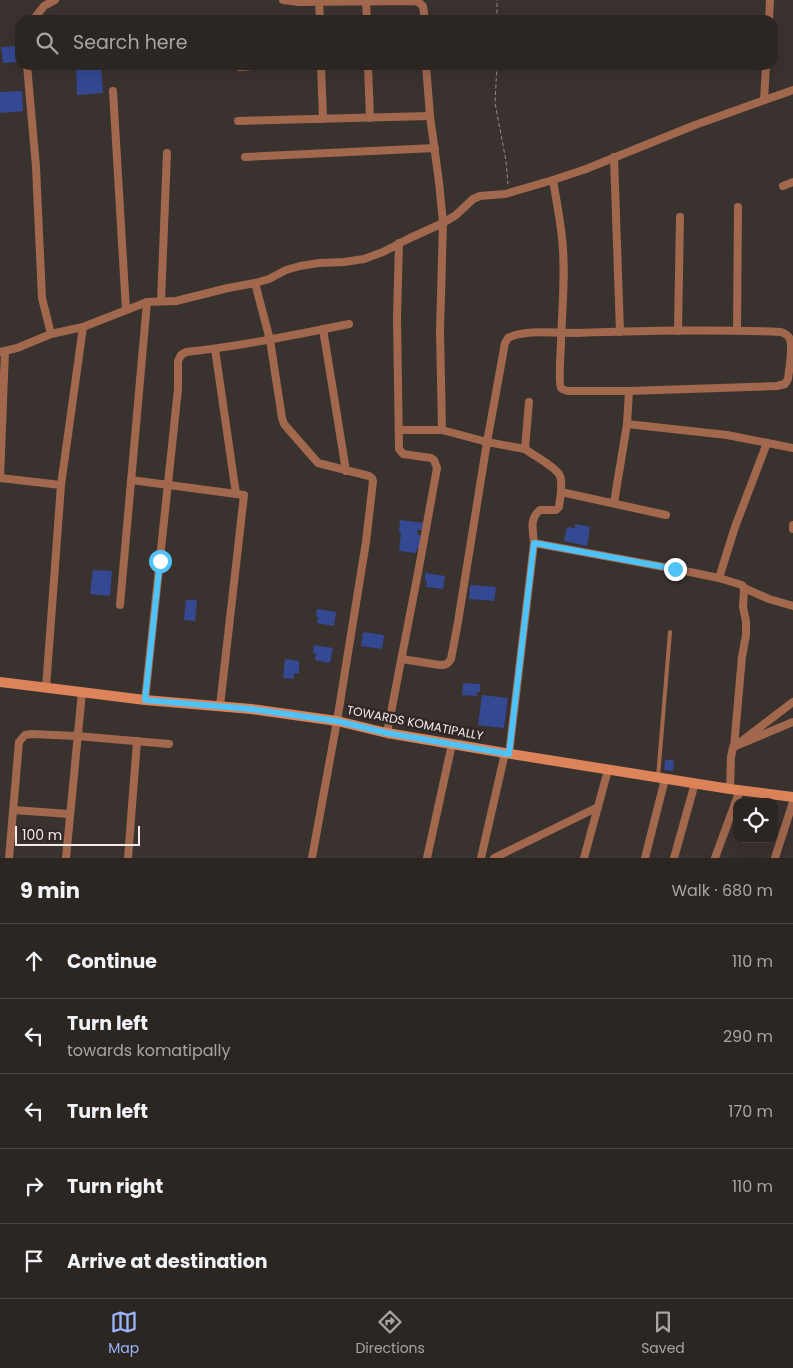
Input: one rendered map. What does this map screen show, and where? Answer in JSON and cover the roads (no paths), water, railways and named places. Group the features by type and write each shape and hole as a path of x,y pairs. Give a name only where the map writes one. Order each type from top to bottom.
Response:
{"street":[{"path":"37,15 44,6 55,0"},
{"path":"283,0 298,2 418,2 424,6 425,15"},
{"path":"769,15 770,0"},
{"path":"366,1 367,15"},
{"path":"319,2 320,15"},
{"path":"27,70 36,167 42,298 51,334"},
{"path":"321,70 323,119"},
{"path":"368,70 370,118"},
{"path":"426,70 443,223 440,331 442,430"},
{"path":"764,100 766,70"},
{"path":"61,485 0,478 3,351 51,334 83,327 147,302 176,301 256,283 300,266 364,259 383,252 443,223 456,215 473,199 480,196 510,192 553,180 695,125 793,90"},
{"path":"113,91 126,310"},
{"path":"238,121 430,116"},
{"path":"245,157 435,148"},
{"path":"161,301 167,153"},
{"path":"614,157 620,332"},
{"path":"402,659 445,665 449,663 451,658 487,442 505,343 508,338 521,333 561,333 737,330 781,332 790,338 793,346 788,379 781,386 629,391 562,390 560,382 561,333 563,274 562,239 553,180"},
{"path":"783,186 793,182"},
{"path":"737,330 738,207"},
{"path":"678,331 680,217"},
{"path":"387,733 437,468 434,460 427,456 408,456 400,452 399,449 397,318 399,243"},
{"path":"256,283 270,340 282,420 318,463 371,476 373,484 366,542 337,721 311,857"},
{"path":"120,605 147,302"},
{"path":"145,700 178,389 178,362 181,355 186,352 270,340 349,324"},
{"path":"46,688 61,485 83,327"},
{"path":"323,329 346,471"},
{"path":"215,349 236,494"},
{"path":"614,503 629,391"},
{"path":"525,449 529,402"},
{"path":"626,424 728,435 793,448"},
{"path":"399,430 442,430 487,442 525,449 555,470 562,482 559,507 556,510 540,510 533,517 534,543 507,753 480,858"},
{"path":"719,578 735,527 767,443"},
{"path":"131,480 244,495 220,706"},
{"path":"561,492 666,516"},
{"path":"534,543 719,578 742,585 744,588 770,599 793,606"},
{"path":"744,588 743,607 746,634 742,657 734,747 793,702"},
{"name":"TOWARDS KOMATIPALLY","path":"0,682 145,700 251,709 337,721 387,733 452,744 608,770 793,797"},
{"path":"66,858 82,692"},
{"path":"715,858 735,789 731,757 733,747 793,722"},
{"path":"9,858 19,742 22,738 31,734 169,744"},
{"path":"128,858 137,742"},
{"path":"427,858 452,744"},
{"path":"584,858 608,770"},
{"path":"644,858 662,778"},
{"path":"674,858 695,783"},
{"path":"775,858 793,802"},
{"path":"494,858 598,807"},
{"path":"14,810 69,814"}],"lane":[{"path":"662,778 670,632"}]}
